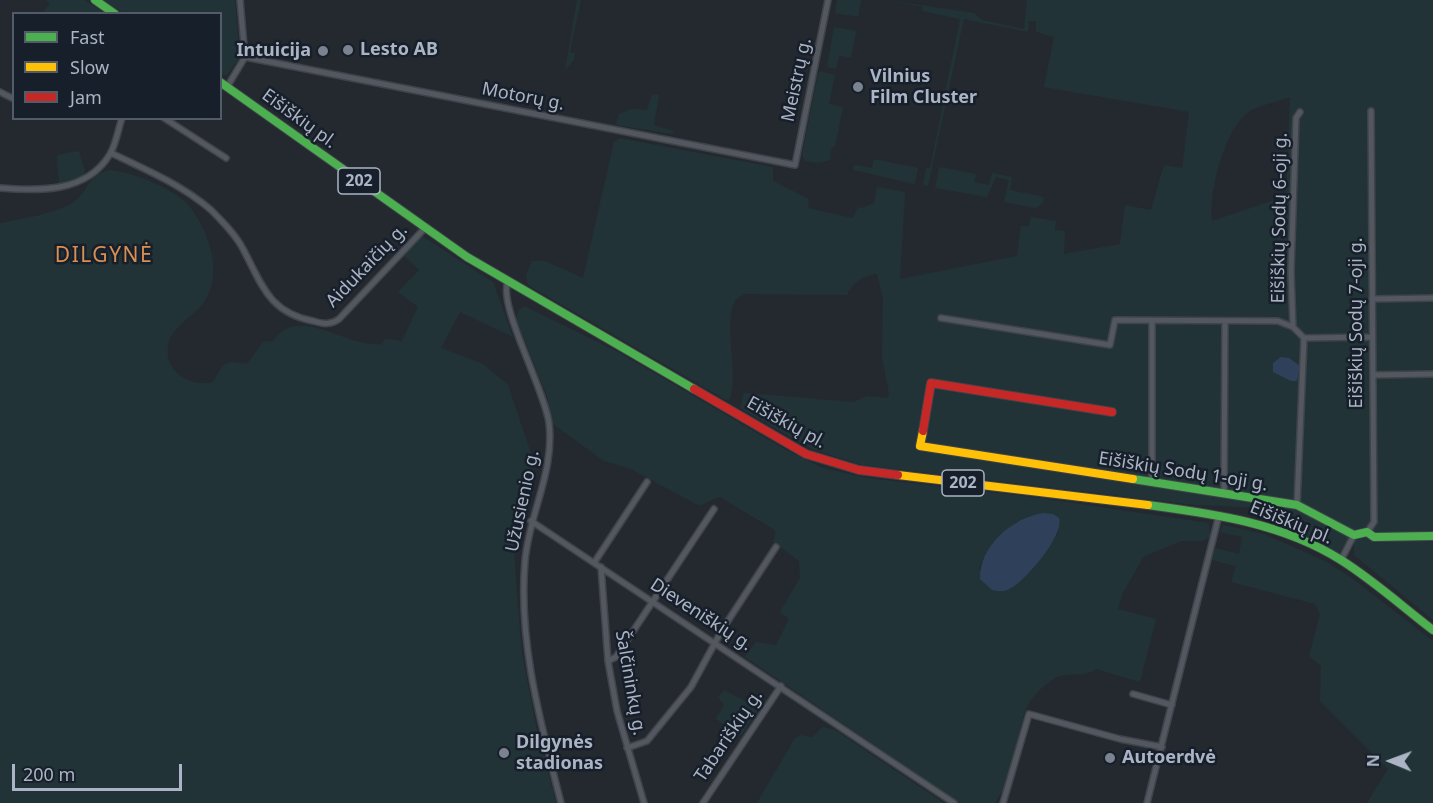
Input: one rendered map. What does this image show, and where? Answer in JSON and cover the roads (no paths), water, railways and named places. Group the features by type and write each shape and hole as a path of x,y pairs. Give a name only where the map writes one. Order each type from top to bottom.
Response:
{"main road":[{"path":"95,0 104,10"},
{"name":"Eišiškių pl.","path":"224,84 425,228 508,281 791,446 833,464 877,472 1219,515 1265,525 1309,543 1341,560 1433,630"},
{"name":"Eišiškių Sodų 1-oji g.","path":"1112,412 931,383 920,446 1296,505 1354,535"},
{"path":"1354,535 1367,532 1374,537 1433,536"}],"street":[{"path":"224,84 245,57 240,0"},
{"name":"Meistrų g.","path":"795,165 828,0"},
{"name":"Motorų g.","path":"245,57 795,165"},
{"name":"Eišiškių Sodų 7-oji g.","path":"1367,532 1374,522 1371,111"},
{"name":"Eišiškių Sodų 6-oji g.","path":"1293,327 1291,272 1296,118 1300,112"},
{"path":"0,188 32,190 65,186 95,172 111,153 121,120"},
{"path":"167,120 226,158"},
{"name":"Aidukaičių g.","path":"111,153 155,174 208,208 240,244 266,294 290,314 306,320 327,324 339,319 425,228"},
{"name":"Užusienio g.","path":"508,281 505,288 507,305 537,380 549,421 550,442 546,474 531,521 524,574 525,624 534,691 561,803"},
{"path":"1372,299 1433,298"},
{"path":"941,318 1110,345 1115,320 1278,321 1293,327 1304,338 1372,337"},
{"path":"1152,321 1152,482"},
{"path":"1224,494 1225,322"},
{"path":"1296,505 1304,338"},
{"path":"1373,375 1433,374"},
{"path":"594,563 647,482"},
{"path":"608,662 616,657 714,509"},
{"path":"1147,803 1219,515"},
{"name":"Dieveniškių g.","path":"531,521 716,642 954,803"},
{"path":"1341,560 1354,535"},
{"path":"627,748 647,741 691,687 716,642 776,547"},
{"name":"Šalčininkų g.","path":"600,567 608,662 627,748 644,803"},
{"name":"Tabariškių g.","path":"702,803 781,686"},
{"path":"1134,694 1172,705"},
{"path":"1003,803 1029,714 1120,739 1162,747"}],"water":[{"path":"1281,357 1289,358 1300,366 1297,381 1291,381 1273,372 1273,363"},
{"path":"1044,513 1053,514 1059,518 1056,536 1049,547 1032,570 1014,586 1003,591 992,590 980,579 985,555 1000,535 1010,527 1021,520"}],"place":[{"name":"Lesto AB","path":"348,50"},
{"name":"Intuicija","path":"323,51"},
{"name":"Vilnius Film Cluster","path":"858,87"},
{"name":"Dilgynės stadionas","path":"504,753"},
{"name":"Autoerdvė","path":"1110,758"}],"district":[{"name":"DILGYNĖ","path":"104,256"}]}
